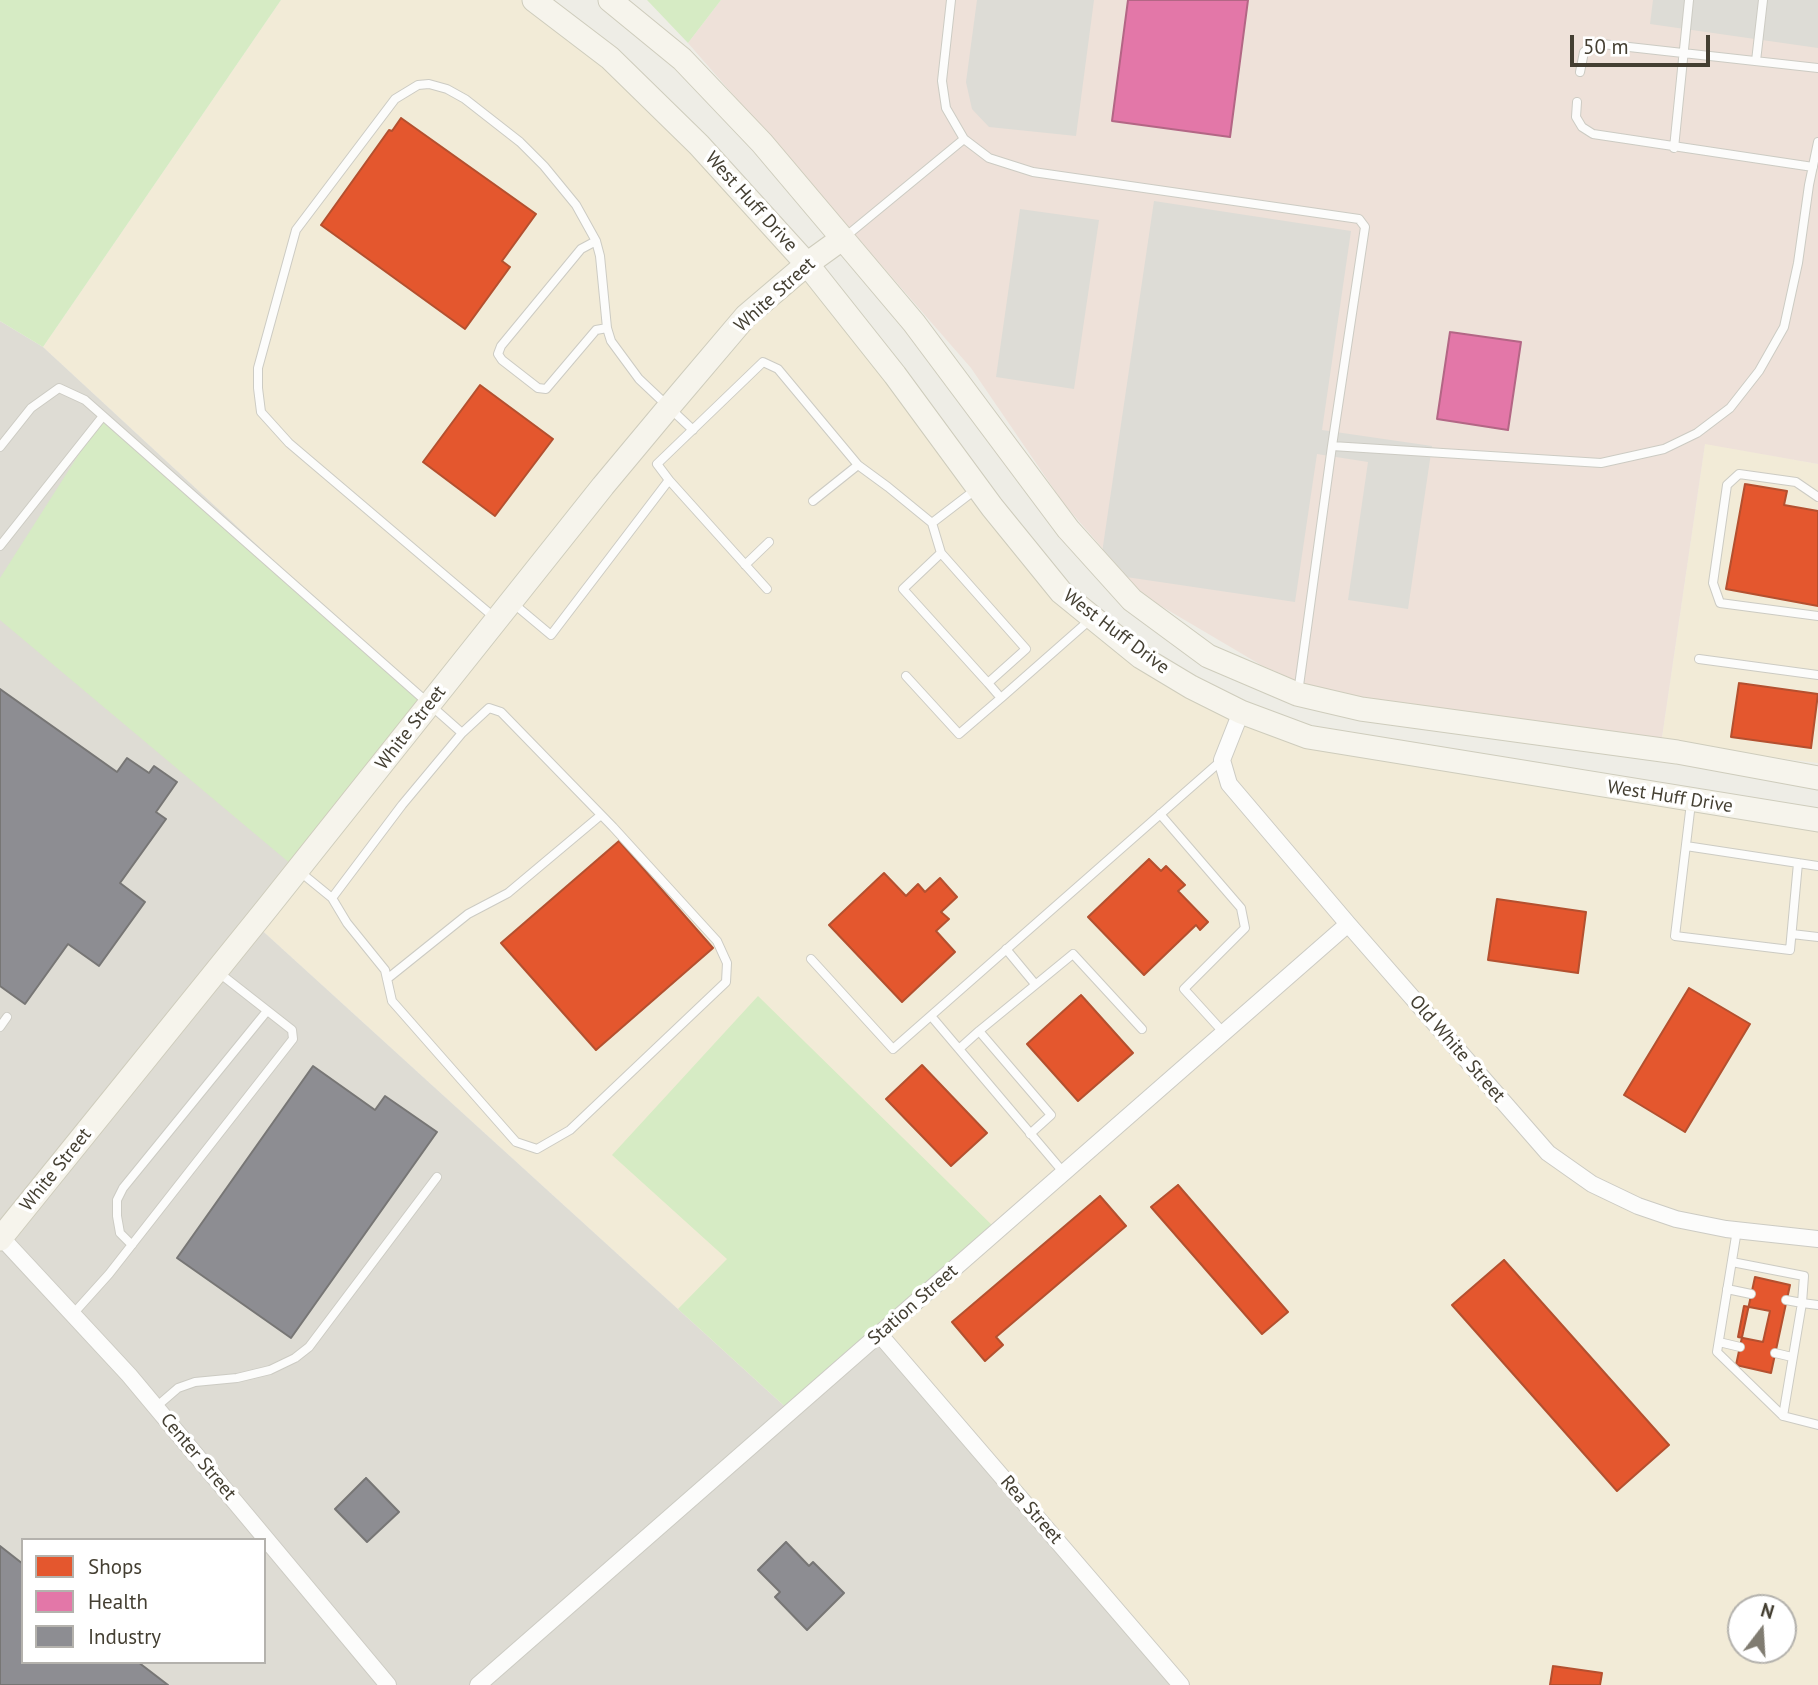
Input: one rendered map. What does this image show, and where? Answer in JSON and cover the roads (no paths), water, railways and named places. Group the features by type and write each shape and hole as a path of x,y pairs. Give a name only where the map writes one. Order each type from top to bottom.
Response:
{"street":[{"name":"West Huff Drive","path":"534,0 610,58 699,145 807,264 895,375 978,489 1061,592 1141,657 1191,687 1241,712 1308,737 1818,820"},
{"name":"West Huff Drive","path":"610,0 682,59 762,143 915,323 1068,529 1132,600 1208,656 1297,694 1361,709 1677,752 1818,778"},
{"name":"White Street","path":"0,1238 668,408 746,316 807,264 843,238"},
{"path":"1222,760 1241,712"},
{"name":"Old White Street","path":"1222,760 1229,784 1548,1153 1591,1184 1638,1206 1676,1219 1737,1230 1818,1239"},
{"name":"Station Street","path":"478,1685 1348,924"},
{"name":"Center Street","path":"0,1238 156,1406 266,1538"},
{"name":"Rea Street","path":"880,1335 1181,1685"},
{"name":"Center Street","path":"266,1538 388,1685"}],"lane":[{"path":"951,0 942,81 946,108 964,139 989,158 1033,172 1152,187 1359,219 1365,227 1297,694"},
{"path":"1674,148 1689,0"},
{"path":"1756,61 1763,0"},
{"path":"1580,72 1584,52 1592,46 1602,44 1818,68"},
{"path":"496,620 289,443 261,412 258,368 296,230 395,99 418,85 429,84 447,89 465,99 520,142 563,188 588,224 596,241 607,328 620,356 639,379 693,430"},
{"path":"1577,102 1576,117 1582,127 1593,134 1813,167"},
{"path":"843,238 964,139"},
{"path":"1332,446 1601,463 1664,449 1697,433 1730,408 1759,371 1784,327 1798,263 1818,142"},
{"path":"596,241 581,249 501,346 498,354 538,388 546,389 596,330 607,328"},
{"path":"766,590 657,464 763,362 778,369 858,465 932,523 942,553 1026,649 988,682"},
{"path":"0,447 31,408 59,388 85,400 462,733"},
{"path":"0,546 103,415"},
{"path":"813,501 858,465"},
{"path":"1818,497 1796,482 1739,474 1727,485 1713,583 1720,603 1818,616"},
{"path":"511,601 551,635 669,480"},
{"path":"932,523 978,489"},
{"path":"745,565 769,542"},
{"path":"942,553 904,589 1001,698"},
{"path":"906,676 959,734 1092,618"},
{"path":"1699,659 1818,675"},
{"path":"298,870 332,898 347,923 385,970 392,1001 516,1142 537,1149 569,1130 726,982 727,962 717,941 501,712 489,708 462,733 332,898"},
{"path":"811,959 893,1049 1222,760"},
{"path":"1692,800 1675,936 1790,950 1798,863"},
{"path":"1160,814 1241,908 1245,928 1184,989 1224,1033"},
{"path":"387,979 468,914 508,893 601,815"},
{"path":"1686,846 1818,866"},
{"path":"1792,934 1818,937"},
{"path":"1006,949 1035,984"},
{"path":"959,1049 1073,954 1142,1029"},
{"path":"73,1314 132,1245 293,1039 292,1030 216,971"},
{"path":"132,1245 120,1233 117,1216 117,1200 123,1188 267,1011"},
{"path":"931,1016 1063,1173"},
{"path":"0,1027 7,1017"},
{"path":"979,1031 1051,1115 1030,1135"},
{"path":"156,1406 178,1388 203,1380 237,1378 270,1370 295,1358 309,1347 437,1177"},
{"path":"1737,1230 1717,1352 1783,1416 1818,1424"},
{"path":"1732,1262 1804,1276 1783,1416"},
{"path":"1727,1289 1751,1294"},
{"path":"1786,1300 1818,1305"},
{"path":"1718,1342 1740,1347"},
{"path":"1775,1353 1792,1357"}]}
